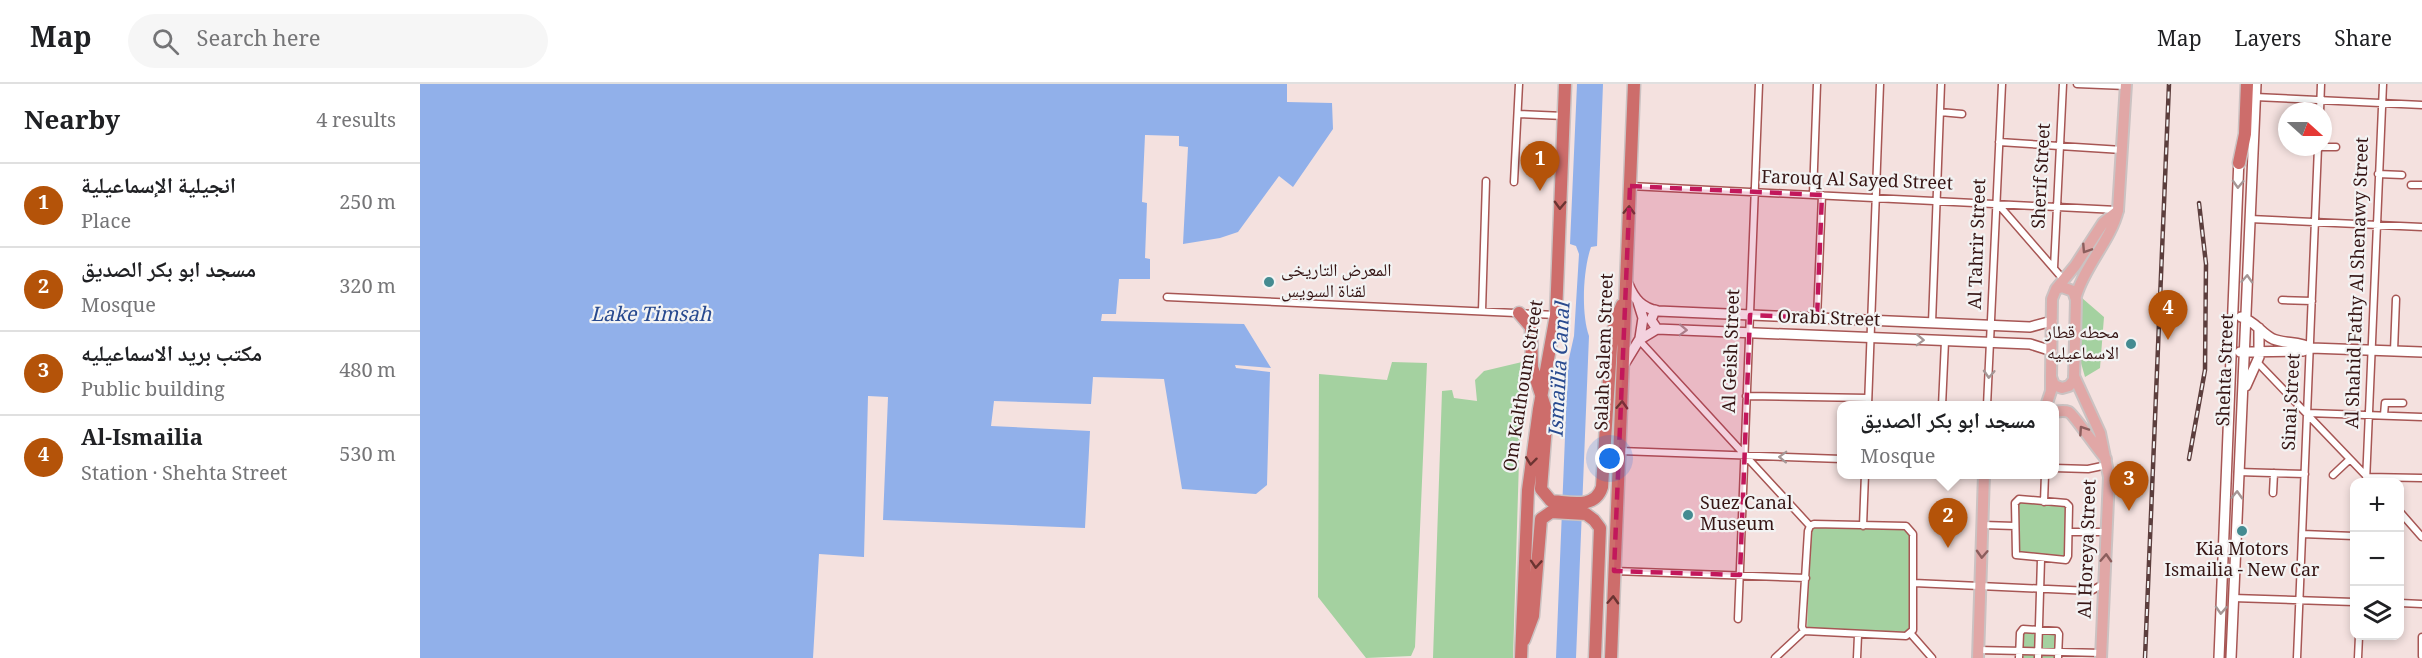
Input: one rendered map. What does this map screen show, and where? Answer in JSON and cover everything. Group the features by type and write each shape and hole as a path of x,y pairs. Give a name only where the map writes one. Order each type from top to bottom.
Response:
{"highway":[{"name":"Om Kalthoum Street","path":"1521,652 1528,490 1541,396 1556,315 1565,84"},
{"name":"Salah Salem Street","path":"1611,658 1634,84"},
{"path":"2239,163 2245,134 2247,84"},
{"path":"1587,508 1602,487 1611,347 1616,322 1626,296"},
{"path":"1519,313 1531,327 1532,368 1546,408 1541,489 1551,506"},
{"path":"1551,506 1587,508"},
{"path":"1521,652 1533,616 1539,524 1551,506"},
{"path":"1587,508 1600,528 1595,658"}],"main road":[{"path":"2051,377 2054,385 2062,388 2072,384 2076,296 2082,276 2112,226 2118,210 2126,85"},
{"path":"2047,401 2051,391 2052,299 2056,289 2075,266 2103,223 2118,210"},
{"path":"2056,289 2068,287 2076,296"},
{"name":"Al Horeya Street","path":"2074,376 2100,433 2107,462 2110,490 2102,655"},
{"path":"2059,412 2065,411 2074,416 2086,436 2107,462"},
{"path":"1978,654 1984,479"}],"street":[{"path":"1514,182 1519,84"},
{"name":"Al Geish Street","path":"1738,619 1759,84"},
{"path":"1813,195 1817,84"},
{"path":"1868,401 1880,84"},
{"path":"1932,323 1941,84"},
{"name":"Al Tahrir Street","path":"1988,401 2002,84"},
{"name":"Sherif Street","path":"2054,268 2062,84"},
{"path":"2077,84 2126,85"},
{"name":"Shehta Street","path":"2219,658 2242,84"},
{"name":"Shehta Street","path":"2231,658 2256,84"},
{"path":"2320,100 2321,84"},
{"name":"Al Shahid Fathy Al Shenawy Street","path":"2368,478 2375,225 2383,84"},
{"path":"2255,97 2422,105"},
{"path":"1940,112 1962,114"},
{"path":"1518,114 1564,116"},
{"path":"2000,142 2122,150"},
{"path":"2332,147 2337,147"},
{"name":"Sinai Street","path":"2297,658 2318,156"},
{"path":"2378,174 2402,174"},
{"path":"1482,312 1486,181"},
{"path":"2411,185 2422,185"},
{"name":"Farouq Al Sayed Street","path":"1630,186 1754,194 1936,200 2118,210"},
{"path":"1816,318 1822,195"},
{"path":"1997,203 2063,279"},
{"path":"2250,219 2422,227"},
{"path":"1623,368 1639,340 1644,323 1638,302 1627,282"},
{"path":"1167,297 1556,315"},
{"path":"2394,351 2396,299"},
{"path":"2282,300 2312,301"},
{"name":"Orabi Street","path":"1638,302 1655,310 1749,315 2030,327 2052,321"},
{"path":"1639,340 1657,329 1651,320 1655,310"},
{"path":"2234,318 2245,318 2277,340 2305,344 2311,348"},
{"path":"2243,393 2257,362 2259,328"},
{"name":"Orabi Street","path":"1657,329 2035,344 2052,351"},
{"path":"1639,340 1810,526 1802,627 1804,631"},
{"path":"1942,401 1945,341"},
{"path":"2232,350 2244,352 2303,351 2311,348 2422,352"},
{"path":"2257,362 2308,413 2367,478"},
{"path":"1746,396 1848,401"},
{"path":"2384,415 2385,403 2403,403"},
{"path":"2308,413 2422,417"},
{"path":"1620,451 1837,459"},
{"path":"2333,475 2350,459"},
{"path":"2059,468 2088,469 2107,462"},
{"path":"2238,472 2305,474"},
{"path":"2273,493 2274,473"},
{"path":"2404,478 2422,478"},
{"path":"1863,526 1865,479"},
{"path":"2044,502 2045,479"},
{"path":"2017,500 2044,502 2068,504 2068,558 2064,560 2016,555 2017,500"},
{"path":"2404,517 2422,537"},
{"path":"1810,526 1814,524 1906,526 1911,529 1914,583 1911,634"},
{"path":"1983,525 2015,526"},
{"path":"2069,532 2108,532"},
{"path":"2302,534 2350,536"},
{"path":"2038,655 2041,559"},
{"path":"1614,571 1806,578"},
{"path":"1914,583 2091,591 2105,583"},
{"path":"2234,598 2350,602"},
{"path":"2404,603 2422,604"},
{"path":"2019,654 2021,630 2039,630 2058,632 2058,655"},
{"path":"1775,658 1804,631 1858,635 1906,636 1911,634"},
{"path":"1911,634 1932,658"},
{"path":"1857,658 1858,635"},
{"path":"2422,637 2422,656"},
{"path":"2358,658 2359,640"},
{"path":"1978,654 2102,655"}],"highlighted area":[{"path":"1630,186 1822,195 1817,318 1750,315 1740,575 1614,571"}],"green space":[{"path":"2082,298 2104,317 2100,368 2085,377 2079,356"},
{"path":"1392,362 1427,363 1415,647 1411,656 1366,658 1318,597 1319,374 1387,380"},
{"path":"1522,362 1513,658 1433,658 1442,391 1452,390 1454,398 1477,401 1475,380 1484,371"},
{"path":"2016,501 2068,504 2068,558 2019,557"},
{"path":"1810,527 1912,530 1909,632 1807,631"},
{"path":"2020,631 2057,631 2058,658 2019,658"}],"water":[{"name":"Lake Timsah","path":"420,84 1287,84 1287,102 1332,103 1333,129 1293,187 1279,176 1238,232 1220,238 1183,244 1188,147 1179,146 1179,136 1145,135 1142,202 1147,203 1145,258 1150,259 1150,279 1119,279 1116,314 1102,314 1101,321 1244,324 1271,368 1235,365 1236,368 1270,372 1267,485 1256,494 1182,489 1164,379 1093,377 1091,404 994,401 991,426 1090,431 1085,528 883,520 888,397 868,396 864,557 819,554 813,658 420,658"},
{"path":"1577,84 1603,84 1597,246 1591,247 1588,256 1584,292 1586,327 1589,336 1576,658 1556,658 1568,363 1574,336 1579,254 1576,246 1570,244"}],"railway":[{"path":"2145,658 2169,84"},
{"path":"2189,459 2205,370 2206,264 2199,203"}],"place":[{"name":"انجيلية الإسماعيلية","path":"1540,191"},
{"name":"المعرض التاريخى لقناة السويس","path":"1269,282"},
{"name":"Al-Ismailia","path":"2168,340"},
{"name":"محطه قطار الاسماعيليه","path":"2131,344"},
{"name":"مكتب بريد الاسماعيليه","path":"2129,511"},
{"name":"Suez Canal Museum","path":"1688,515"},
{"name":"Kia Motors Ismailia - New Car","path":"2242,531"},
{"name":"مسجد ابو بكر الصديق","path":"1948,548"}],"water label":[{"name":"Ismaïlia Canal","path":"1562,370"}]}
